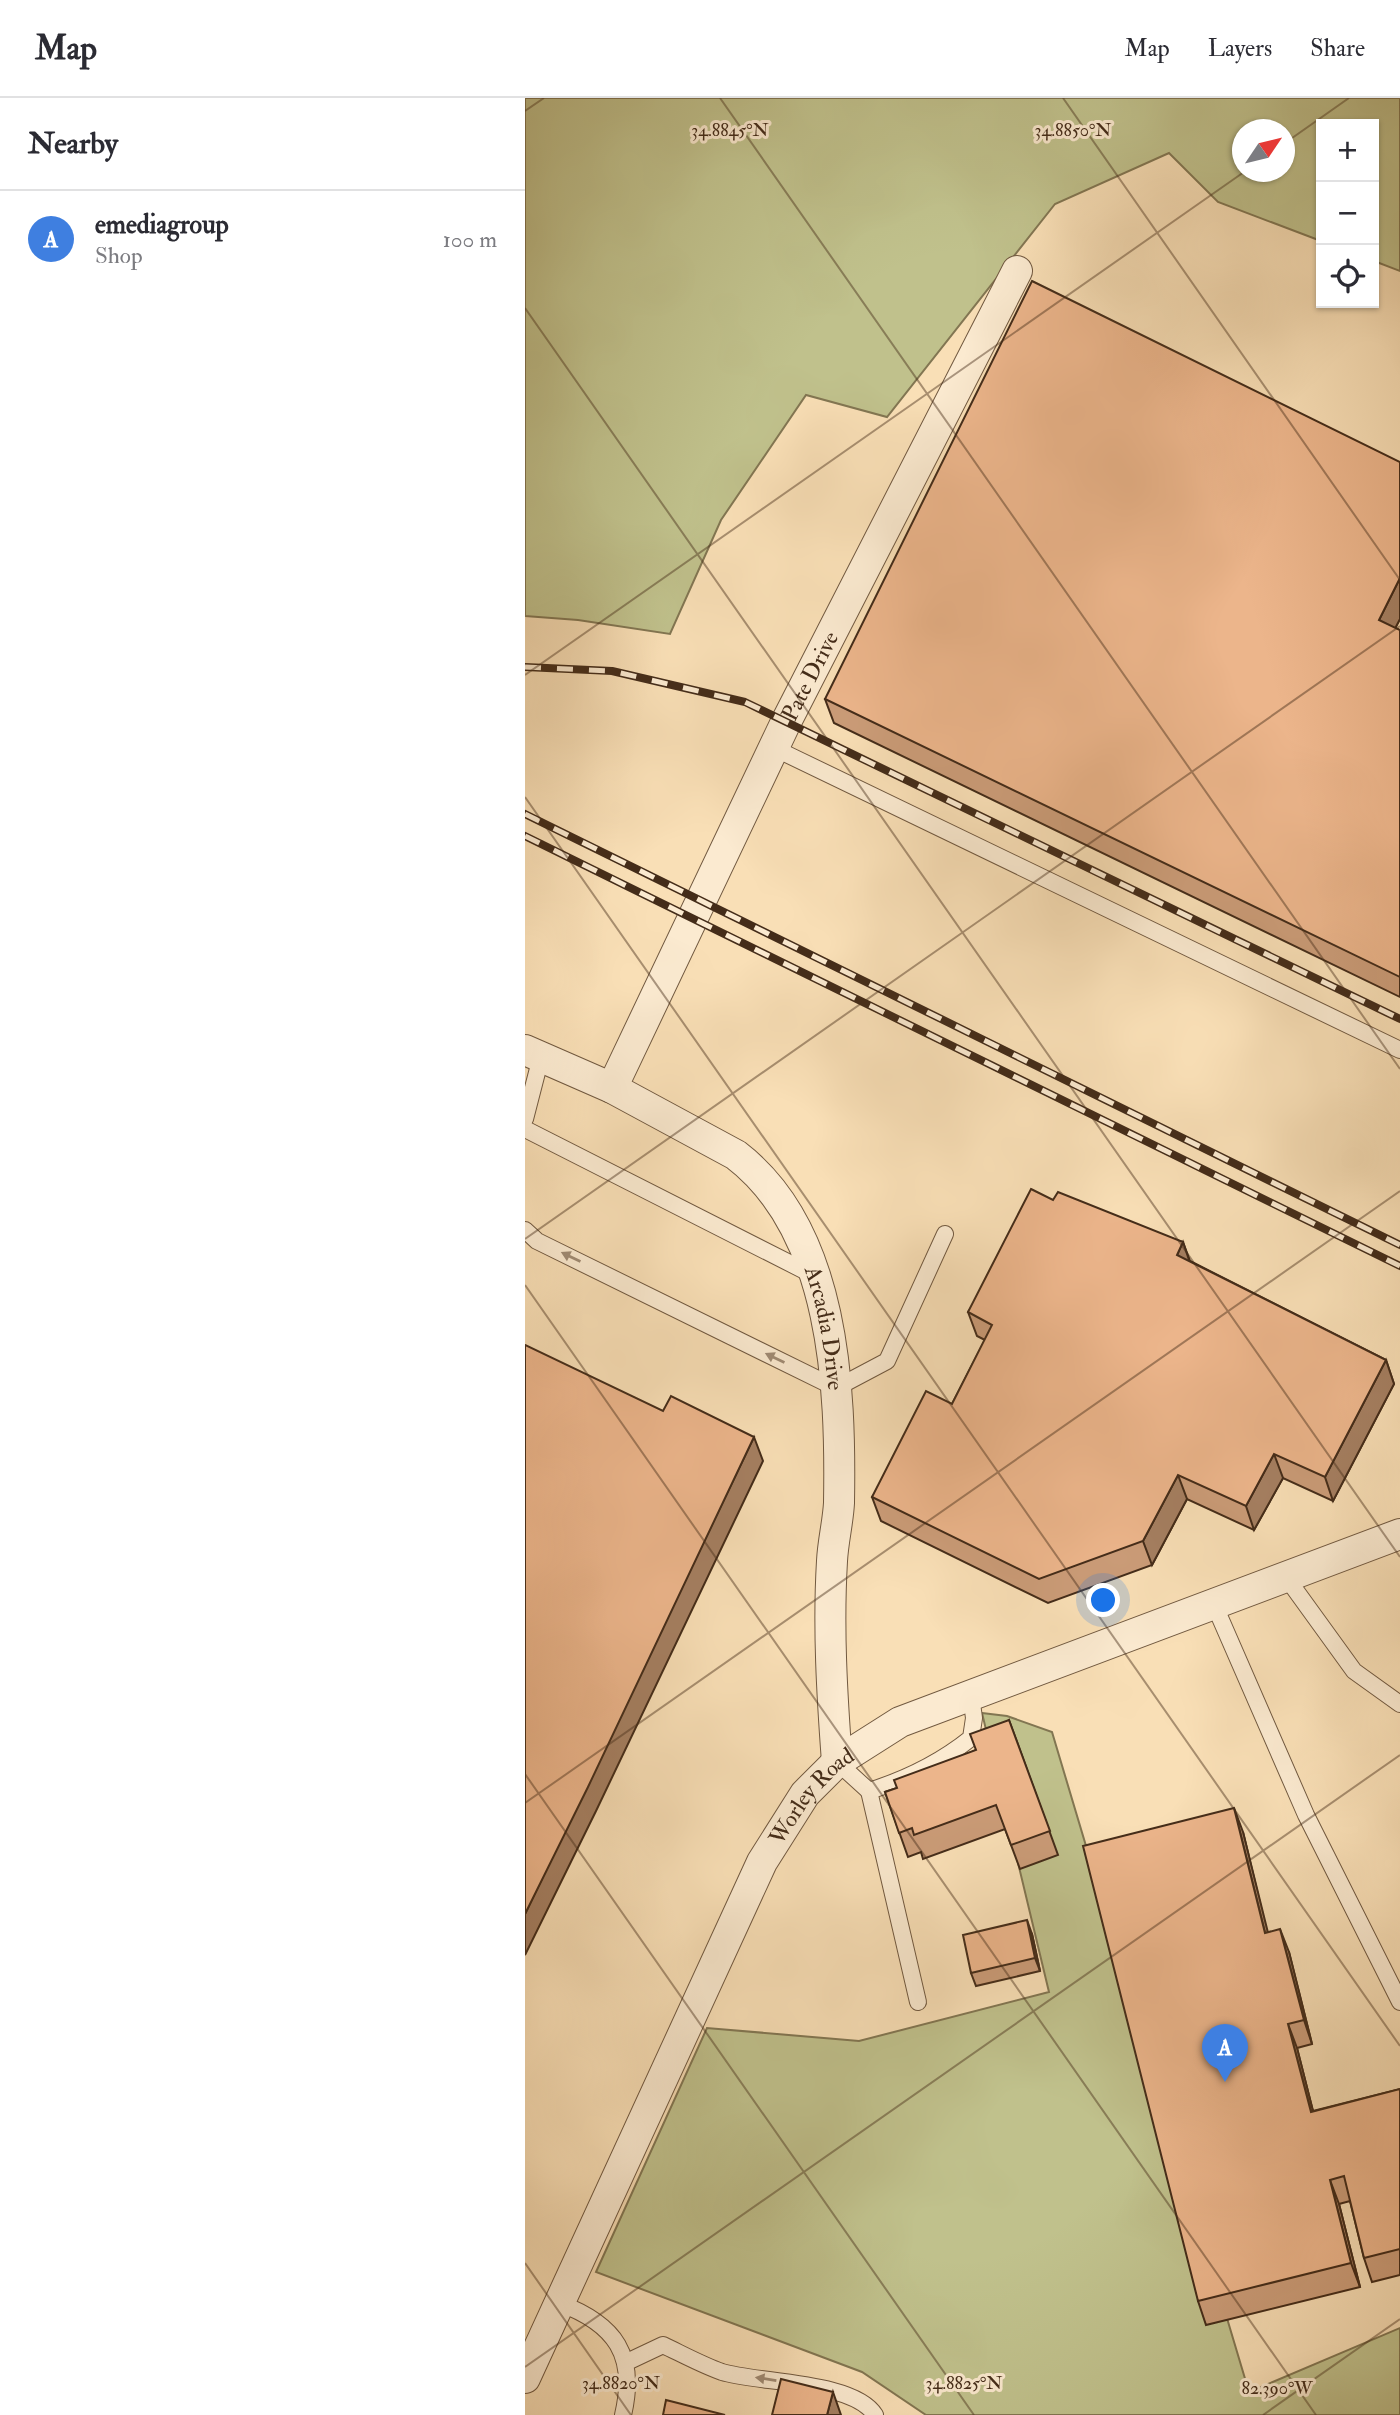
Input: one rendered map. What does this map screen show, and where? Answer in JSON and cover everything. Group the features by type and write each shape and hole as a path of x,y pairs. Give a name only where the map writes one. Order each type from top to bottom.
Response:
{"street":[{"name":"Pate Drive","path":"612,1088 774,748 1017,271"},
{"name":"Arcadia Drive","path":"533,1053 612,1088 736,1155 754,1168 783,1202 800,1234 823,1308 836,1388 839,1506 832,1559 830,1669 837,1762"},
{"name":"Worley Road","path":"525,2378 762,1862 805,1794 837,1762 901,1722 1400,1534"}],"lane":[{"path":"774,748 1400,1050"},
{"path":"525,1119 533,1053"},
{"path":"525,1129 813,1276"},
{"path":"531,1235 836,1388 887,1361 945,1234"},
{"path":"1286,1577 1354,1671 1400,1704"},
{"path":"1214,1604 1306,1815 1400,2002"},
{"path":"869,1791 946,1758 971,1738 974,1718 971,1696"},
{"path":"837,1762 869,1791 918,2002"},
{"path":"559,2303 588,2314 605,2328 627,2362 629,2391 623,2415"},
{"path":"627,2362 663,2345 723,2372 841,2393 871,2409 874,2415"}],"green space":[{"path":"525,98 1400,98 1400,271 1379,263 1379,119 1316,119 1316,239 1218,202 1169,153 1055,204 887,417 806,395 721,520 670,634 578,620 525,616"},
{"path":"982,1713 1007,1716 1052,1732 1249,2392 1400,2328 1400,2415 926,2415 862,2372 596,2272 707,2028 859,2041 1049,1992"}],"building":[{"path":"1032,281 1400,462 1400,578 1379,620 1400,630 1400,977 825,699"},
{"path":"1031,1189 1053,1200 1058,1192 1183,1242 1177,1255 1386,1360 1325,1477 1274,1454 1246,1506 1178,1475 1143,1541 1039,1579 872,1497 926,1391 952,1404 992,1325 968,1312"},
{"path":"525,1345 663,1411 671,1396 754,1437 525,1914"},
{"path":"1009,1720 1050,1831 1011,1845 996,1805 914,1835 912,1828 899,1833 885,1792 897,1788 894,1780 976,1750 970,1734"},
{"path":"1234,1808 1265,1933 1280,1929 1304,2020 1288,2024 1311,2112 1400,2089 1400,2249 1364,2258 1344,2176 1330,2180 1351,2263 1198,2301 1083,1846"},
{"path":"1027,1920 1035,1958 971,1973 963,1935"},
{"path":"781,2379 833,2392 827,2415 772,2415"},
{"path":"666,2400 725,2415 663,2415"}],"railway":[{"path":"525,667 612,671 745,702 1400,1019"},
{"path":"525,814 1400,1245"},
{"path":"525,836 1400,1266"}],"place":[{"name":"emediagroup","path":"1225,2082"}]}
